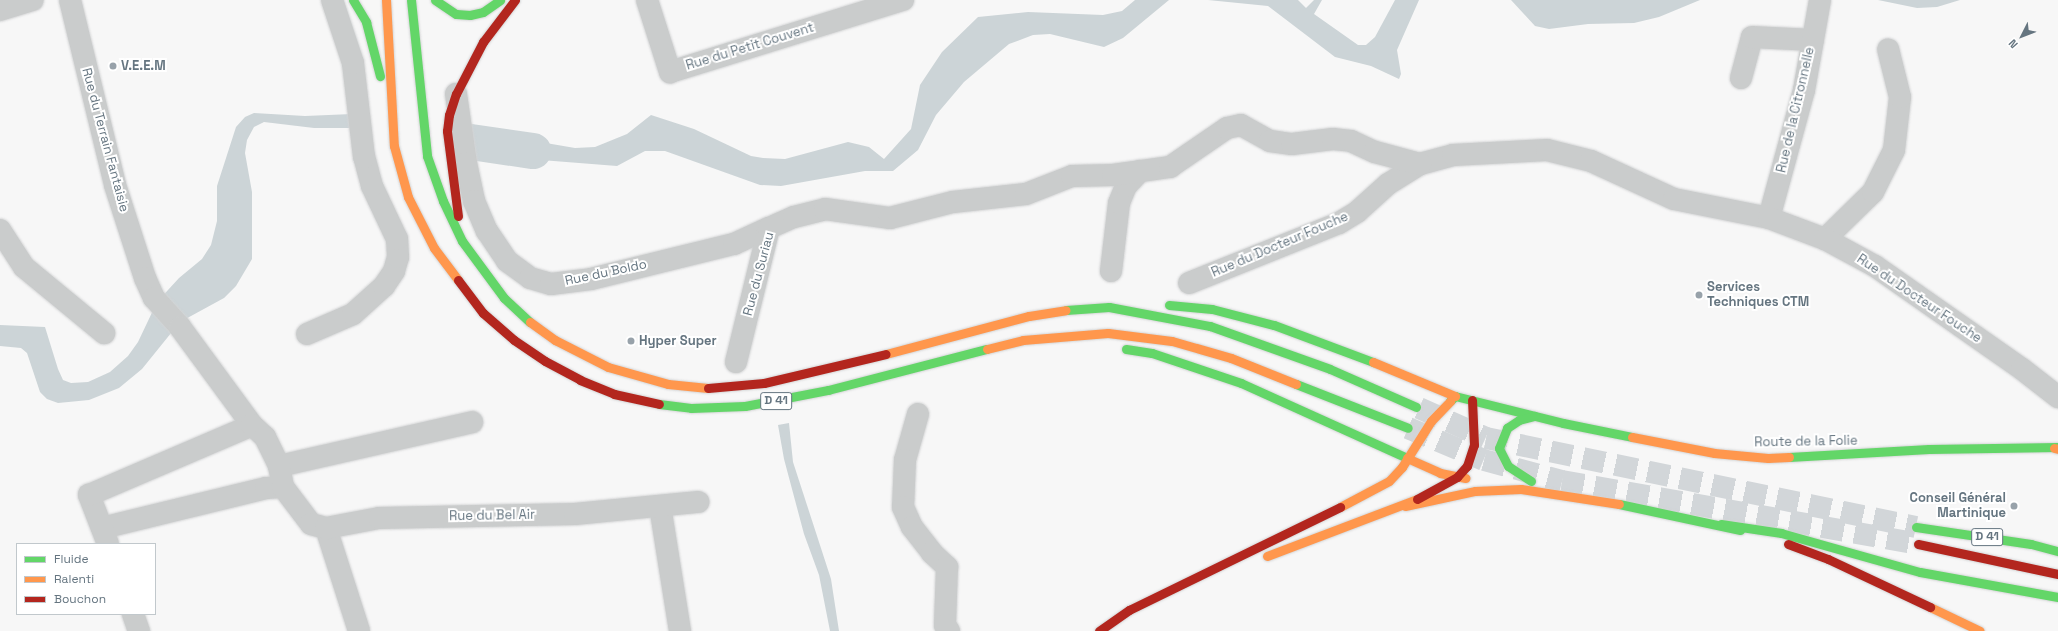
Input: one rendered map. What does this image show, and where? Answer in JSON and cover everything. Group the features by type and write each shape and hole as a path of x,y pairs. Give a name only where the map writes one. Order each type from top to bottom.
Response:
{"main road":[{"path":"353,0 366,22 373,44 394,146"},
{"name":"D 41","path":"386,0 394,146 408,197 431,242 483,313 514,340 544,361 580,380 614,394 656,404 691,408 745,406 828,390 1023,340 1108,333 1172,341 1231,358 1408,428"},
{"name":"D 41","path":"412,0 421,116 428,156 443,201 462,241 504,298 554,340 608,367 668,384 702,388 764,383 924,345 1028,316 1070,309 1109,307 1210,326 1330,369 1416,407"},
{"path":"435,0 439,5 456,14 474,18 493,7 500,0"},
{"path":"461,86 483,42 515,0"},
{"path":"462,241 447,131 461,86 470,45"},
{"name":"Route de la Folie","path":"1109,307 1157,304 1212,309 1274,325 1412,377 1455,396 1534,416 1714,453 1768,458 1929,449 2057,448"},
{"path":"1023,340 1092,344"},
{"path":"1114,347 1152,353 1241,383 1407,458 1457,477 1473,478"},
{"path":"1099,631 1129,610 1366,495 1389,481 1407,458 1431,421 1455,396"},
{"path":"1192,580 1326,536 1405,506 1457,477 1467,466 1474,445 1472,400"},
{"path":"1531,481 1508,466 1499,448 1501,438 1507,428 1520,420 1534,416"},
{"path":"1512,479 1531,481 1585,497"},
{"path":"1405,506 1490,489 1539,490 1585,497 1721,524 1781,533 1920,572 1981,585 2058,597"},
{"path":"1721,524 1796,546 1980,631"},
{"name":"D 41","path":"1916,526 2032,544 2058,551"},
{"name":"D 41","path":"1918,544 2058,574"}],"street":[{"path":"0,10 32,0"},
{"name":"Rue du Terrain Fantaisie","path":"70,0 115,186 145,278 154,298 180,327 252,425 264,437 279,466 283,487"},
{"path":"307,334 359,310 384,286 394,271 398,257 397,239 372,186 364,158 352,63 332,0"},
{"name":"Rue du Petit Couvent","path":"647,0 670,72 903,0"},
{"name":"Rue de la Citronnelle","path":"1769,218 1804,90 1820,0"},
{"path":"1741,78 1752,37 1813,40"},
{"path":"1825,239 1873,192 1894,150 1900,97 1888,49"},
{"name":"Rue du Boldo","path":"461,86 463,136 474,201 487,231 507,261 530,278 551,284 591,279 734,244 769,228"},
{"name":"Rue du Suriau","path":"736,362 769,228 794,217 825,209 890,218 953,202 1026,194 1072,176 1113,175 1170,167 1227,128 1241,125 1270,141 1292,144 1333,139 1351,141 1375,152 1420,164"},
{"name":"Rue du Docteur Fouche","path":"1189,283 1339,223 1357,212 1388,184 1420,164 1453,155 1547,150 1590,161 1674,199 1769,218 1825,239 1875,266 2022,369 2058,397"},
{"path":"1111,271 1119,203 1126,186 1140,171"},
{"path":"0,230 24,267 104,334"},
{"path":"918,414 905,460 903,507 912,527 932,553 947,567 945,625 949,631"},
{"path":"279,466 472,422"},
{"path":"252,425 89,495 105,536 266,488 283,487 311,524 326,528 359,631"},
{"name":"Rue du Bel Air","path":"326,528 379,518 575,514 698,502"},
{"path":"660,506 680,631"},
{"path":"133,615 139,631"}],"shaded area":[{"path":"1135,0 1169,0 1123,38 1104,47 1050,34 1033,35 1009,44 964,82 936,115 918,150 893,171 865,171 781,186 760,185 665,151 645,151 617,166 541,160 501,162 485,154 481,132 575,148 595,147 627,134 651,115 694,129 751,156 785,159 848,142 869,147 884,159 911,129 920,85 942,52 978,17 1028,12 1103,15 1122,11"},
{"path":"1208,0 1298,0 1306,8 1314,0 1322,0 1314,14 1358,45 1366,45 1375,37 1395,0 1419,0 1397,50 1401,74 1399,79 1371,66 1335,57 1268,6"},
{"path":"1511,0 1700,0 1659,17 1634,23 1588,24 1549,29 1535,26"},
{"path":"1878,0 1960,0 1937,7 1917,8"},
{"path":"254,113 305,116 352,114 353,128 314,128 264,122 254,127 247,140 245,153 252,192 252,259 236,286 224,298 180,322 142,369 119,388 89,400 58,403 47,399 40,392 27,353 21,348 0,346 0,325 45,327 63,380 71,383 88,382 110,372 128,356 138,342 157,302 179,278 202,259 211,245 217,221 217,186 236,127 245,117"},
{"path":"789,423 793,462 831,579 839,631 830,631 819,575 804,534 784,459 778,425"}],"waterway":[{"path":"471,142 533,151"}],"tunnel":[{"path":"1419,408 1486,438 1916,527"},
{"path":"1408,428 1484,460 1562,481 1918,544"}],"traffic: fast":[{"path":"353,0 366,22 380,76"},
{"path":"411,0 427,156 443,201 462,241 504,298 530,322"},
{"path":"435,0 456,14 470,15 483,12 500,0"},
{"path":"1169,305 1212,309 1274,325 1373,362"},
{"path":"1066,310 1109,307 1210,326 1330,369 1416,407"},
{"path":"659,404 691,408 745,406 828,390 987,349"},
{"path":"1126,349 1152,353 1241,383 1407,458"},
{"path":"1296,384 1408,428"},
{"path":"1450,401 1455,396 1563,423 1632,437"},
{"path":"1531,481 1508,466 1499,448 1507,428 1519,420 1534,416"},
{"path":"1789,457 1929,449 2058,447"},
{"path":"1619,504 1740,530"},
{"path":"1721,524 1781,533 1920,572 2058,597"},
{"path":"1916,527 2031,544 2058,551"}],"traffic: slow":[{"path":"386,0 394,146 408,197 434,248 458,280"},
{"path":"886,354 1029,316 1066,310"},
{"path":"530,322 555,340 608,367 668,384 708,388"},
{"path":"987,349 1023,340 1108,333 1172,341 1231,358 1296,384"},
{"path":"1373,362 1455,396"},
{"path":"1340,507 1389,481 1402,467 1431,421 1450,401"},
{"path":"1632,437 1714,453 1768,458 1789,457"},
{"path":"2054,448 2058,449"},
{"path":"1407,458 1440,473 1466,478"},
{"path":"1405,506 1475,491 1521,489 1619,504"},
{"path":"1267,556 1417,499"},
{"path":"1930,607 1980,631"}],"traffic: jam":[{"path":"458,216 447,131 449,115 456,94 483,42 515,0"},
{"path":"458,280 483,313 514,340 545,361 580,380 614,394 659,404"},
{"path":"708,388 764,383 886,354"},
{"path":"1417,499 1457,477 1467,466 1474,445 1472,400"},
{"path":"1099,631 1129,610 1340,507"},
{"path":"1788,544 1828,559 1930,607"},
{"path":"1918,544 2058,574"}],"place":[{"name":"V.E.E.M","path":"113,66"},
{"name":"Services Techniques CTM","path":"1699,295"},
{"name":"Hyper Super","path":"631,341"},
{"name":"Conseil Général Martinique","path":"2014,506"}]}
